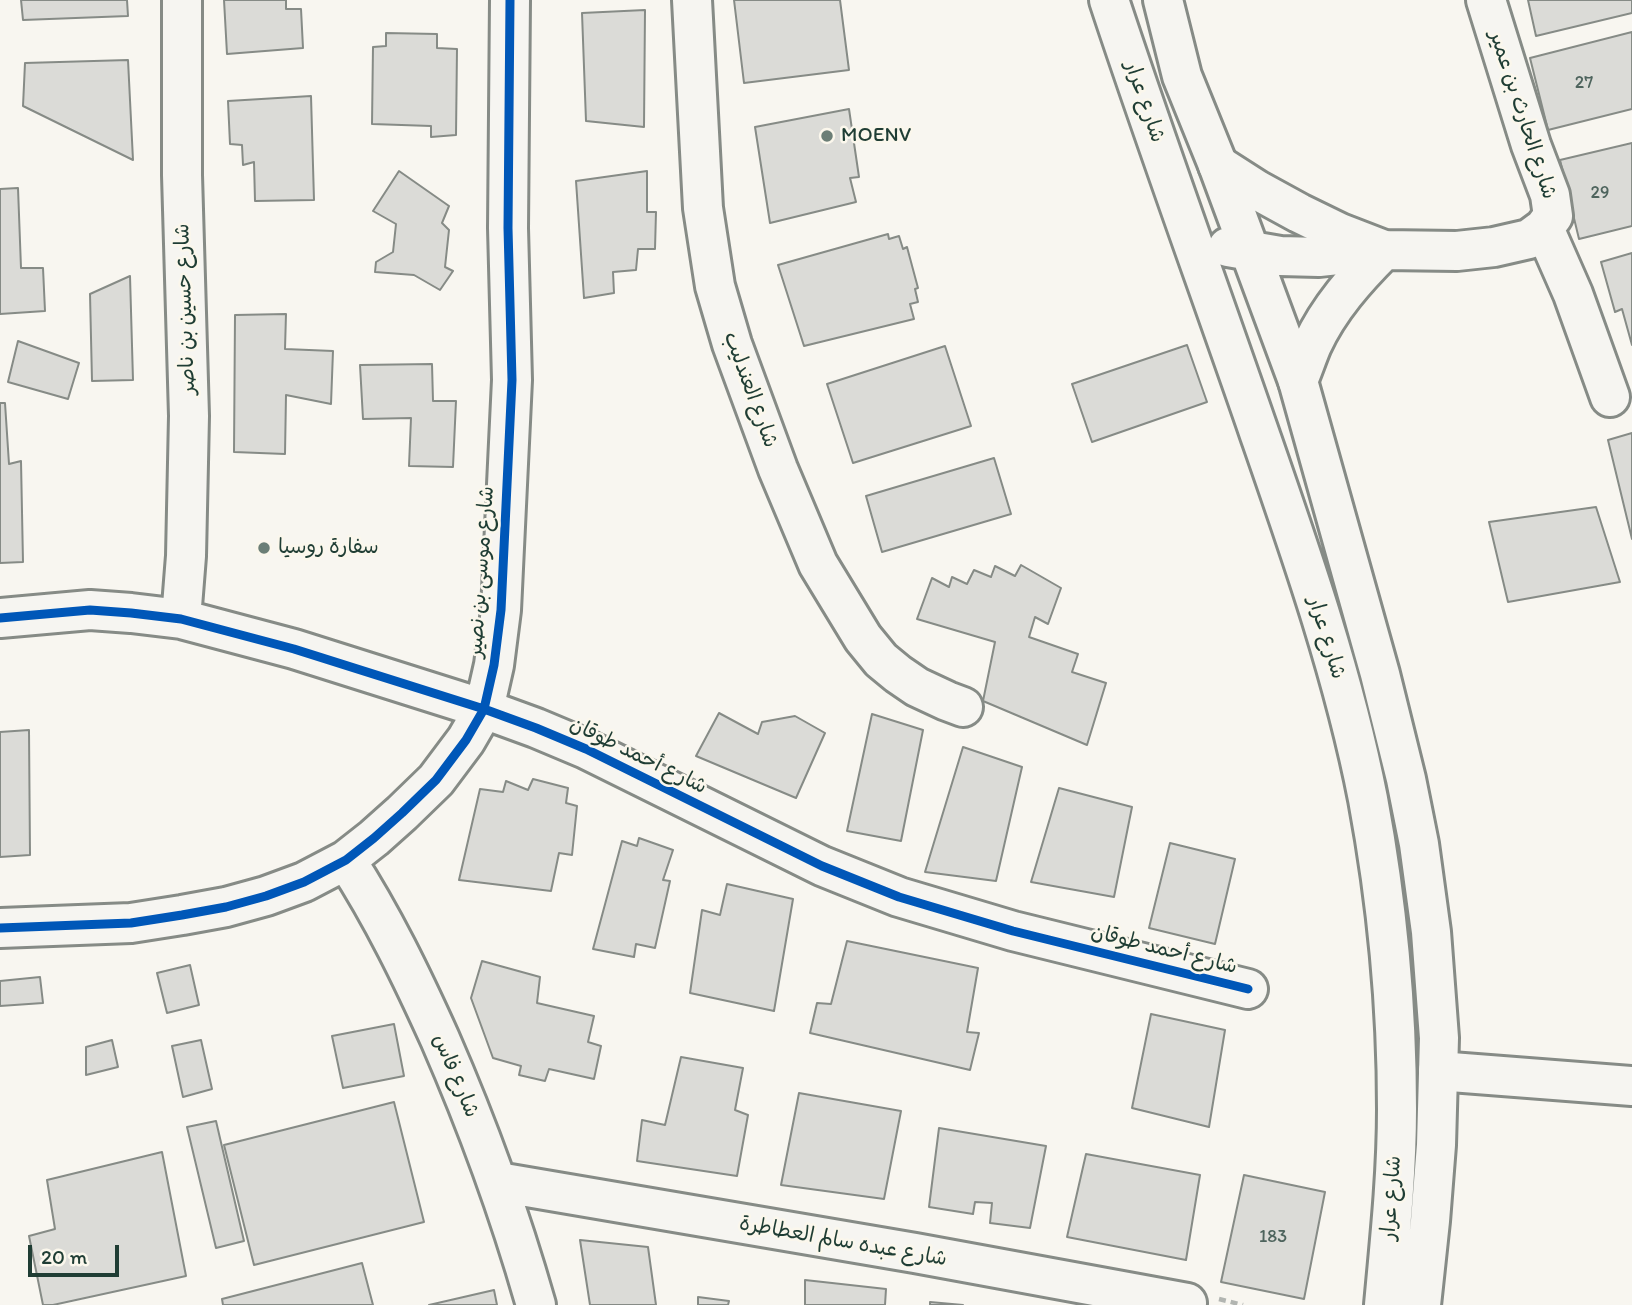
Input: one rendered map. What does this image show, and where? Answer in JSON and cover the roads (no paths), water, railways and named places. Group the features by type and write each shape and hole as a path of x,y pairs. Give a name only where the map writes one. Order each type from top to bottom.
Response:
{"street":[{"name":"شارع حسين بن ناصر","path":"181,618 186,556 189,416 182,0"},
{"name":"شارع موسى بن نصير","path":"0,928 131,923 226,907 304,882 346,860 374,838 436,780 466,740 484,709 494,665 501,610 512,380 508,228 510,0"},
{"name":"شارع العندليب","path":"692,0 704,208 715,286 732,344 778,469 818,564 863,638 881,660 907,680 963,707"},
{"name":"شارع عرار","path":"1109,0 1279,490 1343,692 1367,797 1388,940 1397,1109 1394,1192 1384,1305"},
{"name":"شارع عرار","path":"1163,0 1182,76 1298,381 1380,674 1419,844 1431,932 1438,1038 1436,1133 1421,1305"},
{"name":"شارع الحارث بن عمير","path":"1218,165 1298,213 1384,250 1457,251 1494,247 1529,239 1544,228 1553,216 1550,195 1531,145 1486,0"},
{"name":"شارع الحارث بن عمير","path":"1544,228 1573,293 1610,397"},
{"path":"1192,239 1280,256 1319,257 1384,250"},
{"path":"1298,381 1313,344 1333,309 1356,278 1384,250"},
{"name":"شارع أحمد طوقان","path":"0,618 90,610 181,618 294,649 484,709 586,749 822,866 899,897 1013,931 1248,989"},
{"name":"شارع فاس","path":"346,860 379,913 453,1068 498,1182 536,1305"},
{"path":"1438,1071 1632,1086"},
{"name":"شارع عبده سالم العطاطرة","path":"498,1182 915,1253 1187,1303"}],"place":[{"name":"MOENV","path":"827,136"},
{"name":"سفارة روسيا","path":"264,548"}]}
